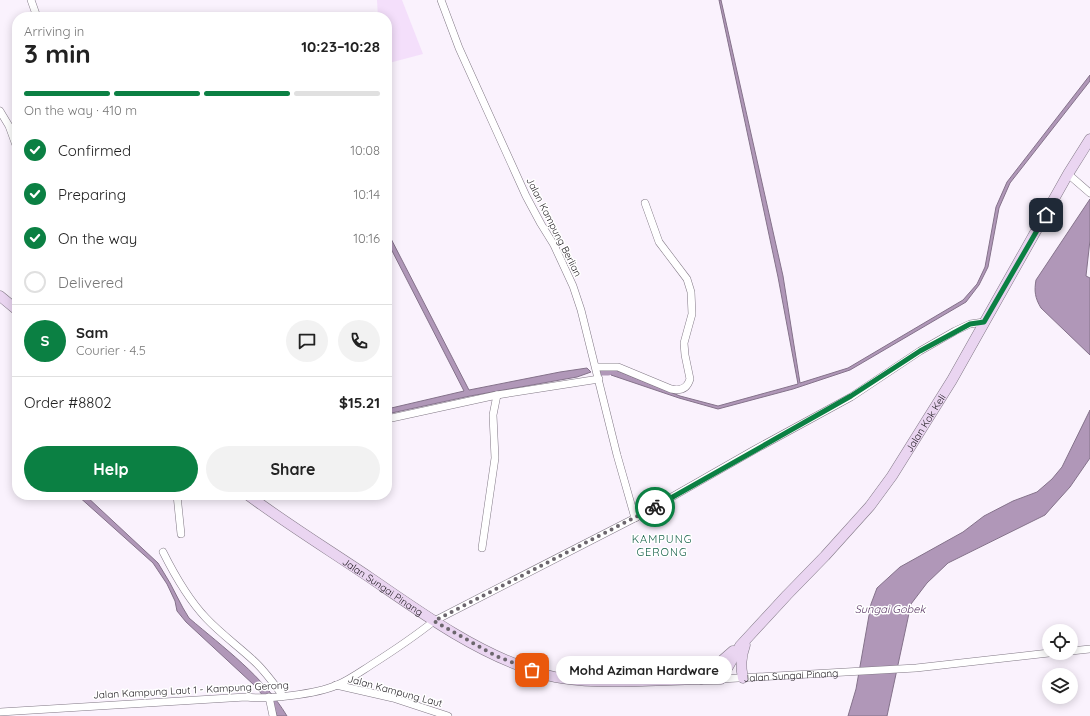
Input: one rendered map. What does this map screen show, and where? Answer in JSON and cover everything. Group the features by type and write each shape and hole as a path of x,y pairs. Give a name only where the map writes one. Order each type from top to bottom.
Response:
{"street":[{"path":"30,0 35,12"},
{"name":"Jalan Kampung Berlian","path":"441,0 459,48 526,196 554,245 573,286 581,310 617,455 635,518"},
{"path":"0,111 12,134"},
{"name":"Jalan Kok Keli","path":"722,679 744,643 870,506 896,470 948,386 1068,174 1090,139"},
{"path":"1068,174 1090,193"},
{"path":"596,367 618,367 676,390 682,389 689,383 690,379 684,343 692,314 691,292 687,279 659,242 645,203"},
{"path":"0,296 12,306"},
{"name":"Jalan Kampung Laut 1 - Kampung Gerong","path":"0,712 246,697 258,698 319,690 336,685 405,644 434,621 635,518 851,396 920,351 970,324 984,322"},
{"path":"392,418 497,395 598,379"},
{"path":"482,548 496,458 493,415 497,395"},
{"path":"178,500 181,534"},
{"name":"Jalan Sungai Pinang","path":"255,500 434,621 496,656 544,674 560,678 590,681 743,678 916,668 1042,654"},
{"path":"163,552 178,581 191,601 207,619 255,662 267,675 282,696"},
{"path":"743,678 741,658 744,643"},
{"path":"701,679 744,643"},
{"path":"1078,650 1090,649"},
{"name":"Jalan Kampung Laut","path":"336,685 393,698 437,714 448,716"},
{"path":"270,697 273,716"}],"shaded area":[{"path":"377,0 402,0 423,54 392,62 392,12 378,12"}],"water":[{"path":"719,0 721,0 783,276 800,383 848,368 963,300 977,284 985,267 996,207 1007,182 1090,75 1090,81 1010,183 999,208 988,267 979,285 966,302 850,370 793,389 718,409 679,398 611,375 608,371 613,369 680,396 718,406 798,384 778,277"},
{"path":"1090,199 1090,240 1086,276 1090,278 1090,355 1041,308 1036,298 1035,288 1036,280"},
{"path":"392,241 469,390 587,368 591,372 577,377 470,396 392,413 392,408 464,391 392,251"},
{"name":"Sungai Gobek","path":"1090,410 1090,458 1070,487 1045,515 948,563 927,583 911,604 887,716 848,716 856,689 871,604 877,588 900,567 963,532 984,516 1013,501 1037,492 1052,479 1062,467"},
{"path":"83,500 90,500 158,563 189,618 255,675 287,716 277,716 275,710 254,685 186,622 177,611 175,601 167,584 153,563"}],"waterway":[{"path":"602,371 608,371"}],"way so far":[{"path":"532,670 496,656 434,621 655,507"}],"place":[{"name":"Mohd Aziman Hardware","path":"532,670"}],"district":[{"name":"KAMPUNG GERONG","path":"662,545"}],"route":[{"path":"655,507 754,450 819,415 920,351 955,331 970,324 984,322 1046,215"}]}
